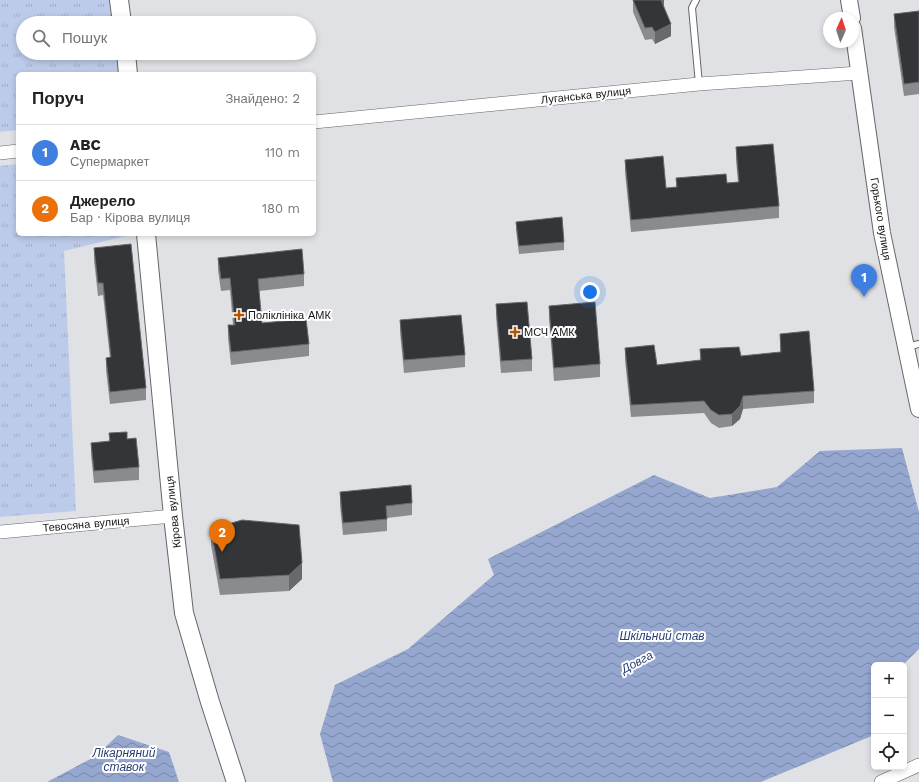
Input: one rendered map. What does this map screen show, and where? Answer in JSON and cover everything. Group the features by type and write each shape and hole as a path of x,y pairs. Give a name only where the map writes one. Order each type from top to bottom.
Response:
{"main road":[{"path":"119,0 121,16"},
{"path":"127,60 128,72"},
{"name":"Кірова вулиця","path":"146,236 173,516 184,613 210,702 236,782"}],"street":[{"path":"849,0 851,12"},
{"name":"Горького вулиця","path":"856,48 882,233 912,346 919,409"},
{"name":"Луганська вулиця","path":"316,122 699,84 859,73"},
{"path":"0,153 16,151"},
{"name":"Тевосяна вулиця","path":"0,532 173,516"},
{"path":"881,782 919,765"}],"lane":[{"path":"696,0 692,8 699,84"}],"green space":[{"path":"0,0 109,0 111,16 16,16 16,60 118,60 120,72 16,72 16,130 0,132"},
{"path":"16,164 16,236 126,236 64,251 76,511 0,517 0,166"}],"water":[{"name":"Шкільний став","path":"902,448 919,512 919,649 906,662 871,662 871,736 761,782 333,782 320,734 335,685 408,649 494,575 488,559 654,475 710,498 777,487 820,451"},
{"name":"Лікарняний ставок","path":"118,735 169,752 179,782 47,782 96,756"}],"building":[{"path":"633,0 661,0 671,24 655,32 652,27 645,28"},
{"path":"919,11 919,82 904,84 894,14"},
{"path":"773,144 779,206 631,220 625,160 663,156 666,188 677,187 676,178 726,174 727,183 739,182 736,147"},
{"path":"562,217 564,242 519,246 516,222"},
{"path":"131,244 146,388 110,392 106,358 111,357 103,283 98,283 94,248"},
{"path":"302,249 304,274 258,279 262,323 306,319 309,344 231,352 228,325 235,325 230,278 221,279 218,258"},
{"path":"527,302 532,359 501,361 496,304"},
{"path":"595,302 600,364 554,368 549,306"},
{"path":"461,315 465,355 404,360 400,320"},
{"path":"809,331 814,391 743,396 740,406 732,414 719,415 711,410 704,401 631,405 625,348 654,345 657,365 701,360 700,349 739,347 741,356 781,352 780,334"},
{"path":"127,432 127,439 136,438 139,467 94,471 91,443 110,441 109,433"},
{"path":"411,485 412,503 386,506 387,519 343,523 340,492"},
{"path":"242,520 299,525 302,563 289,575 220,579 211,529"}],"place":[{"name":"ABC","path":"864,297"},
{"name":"Поліклініка АМК","path":"239,315"},
{"name":"МСЧ АМК","path":"515,332"},
{"name":"Джерело","path":"222,552"}],"water label":[{"name":"Довга","path":"637,662"}]}
